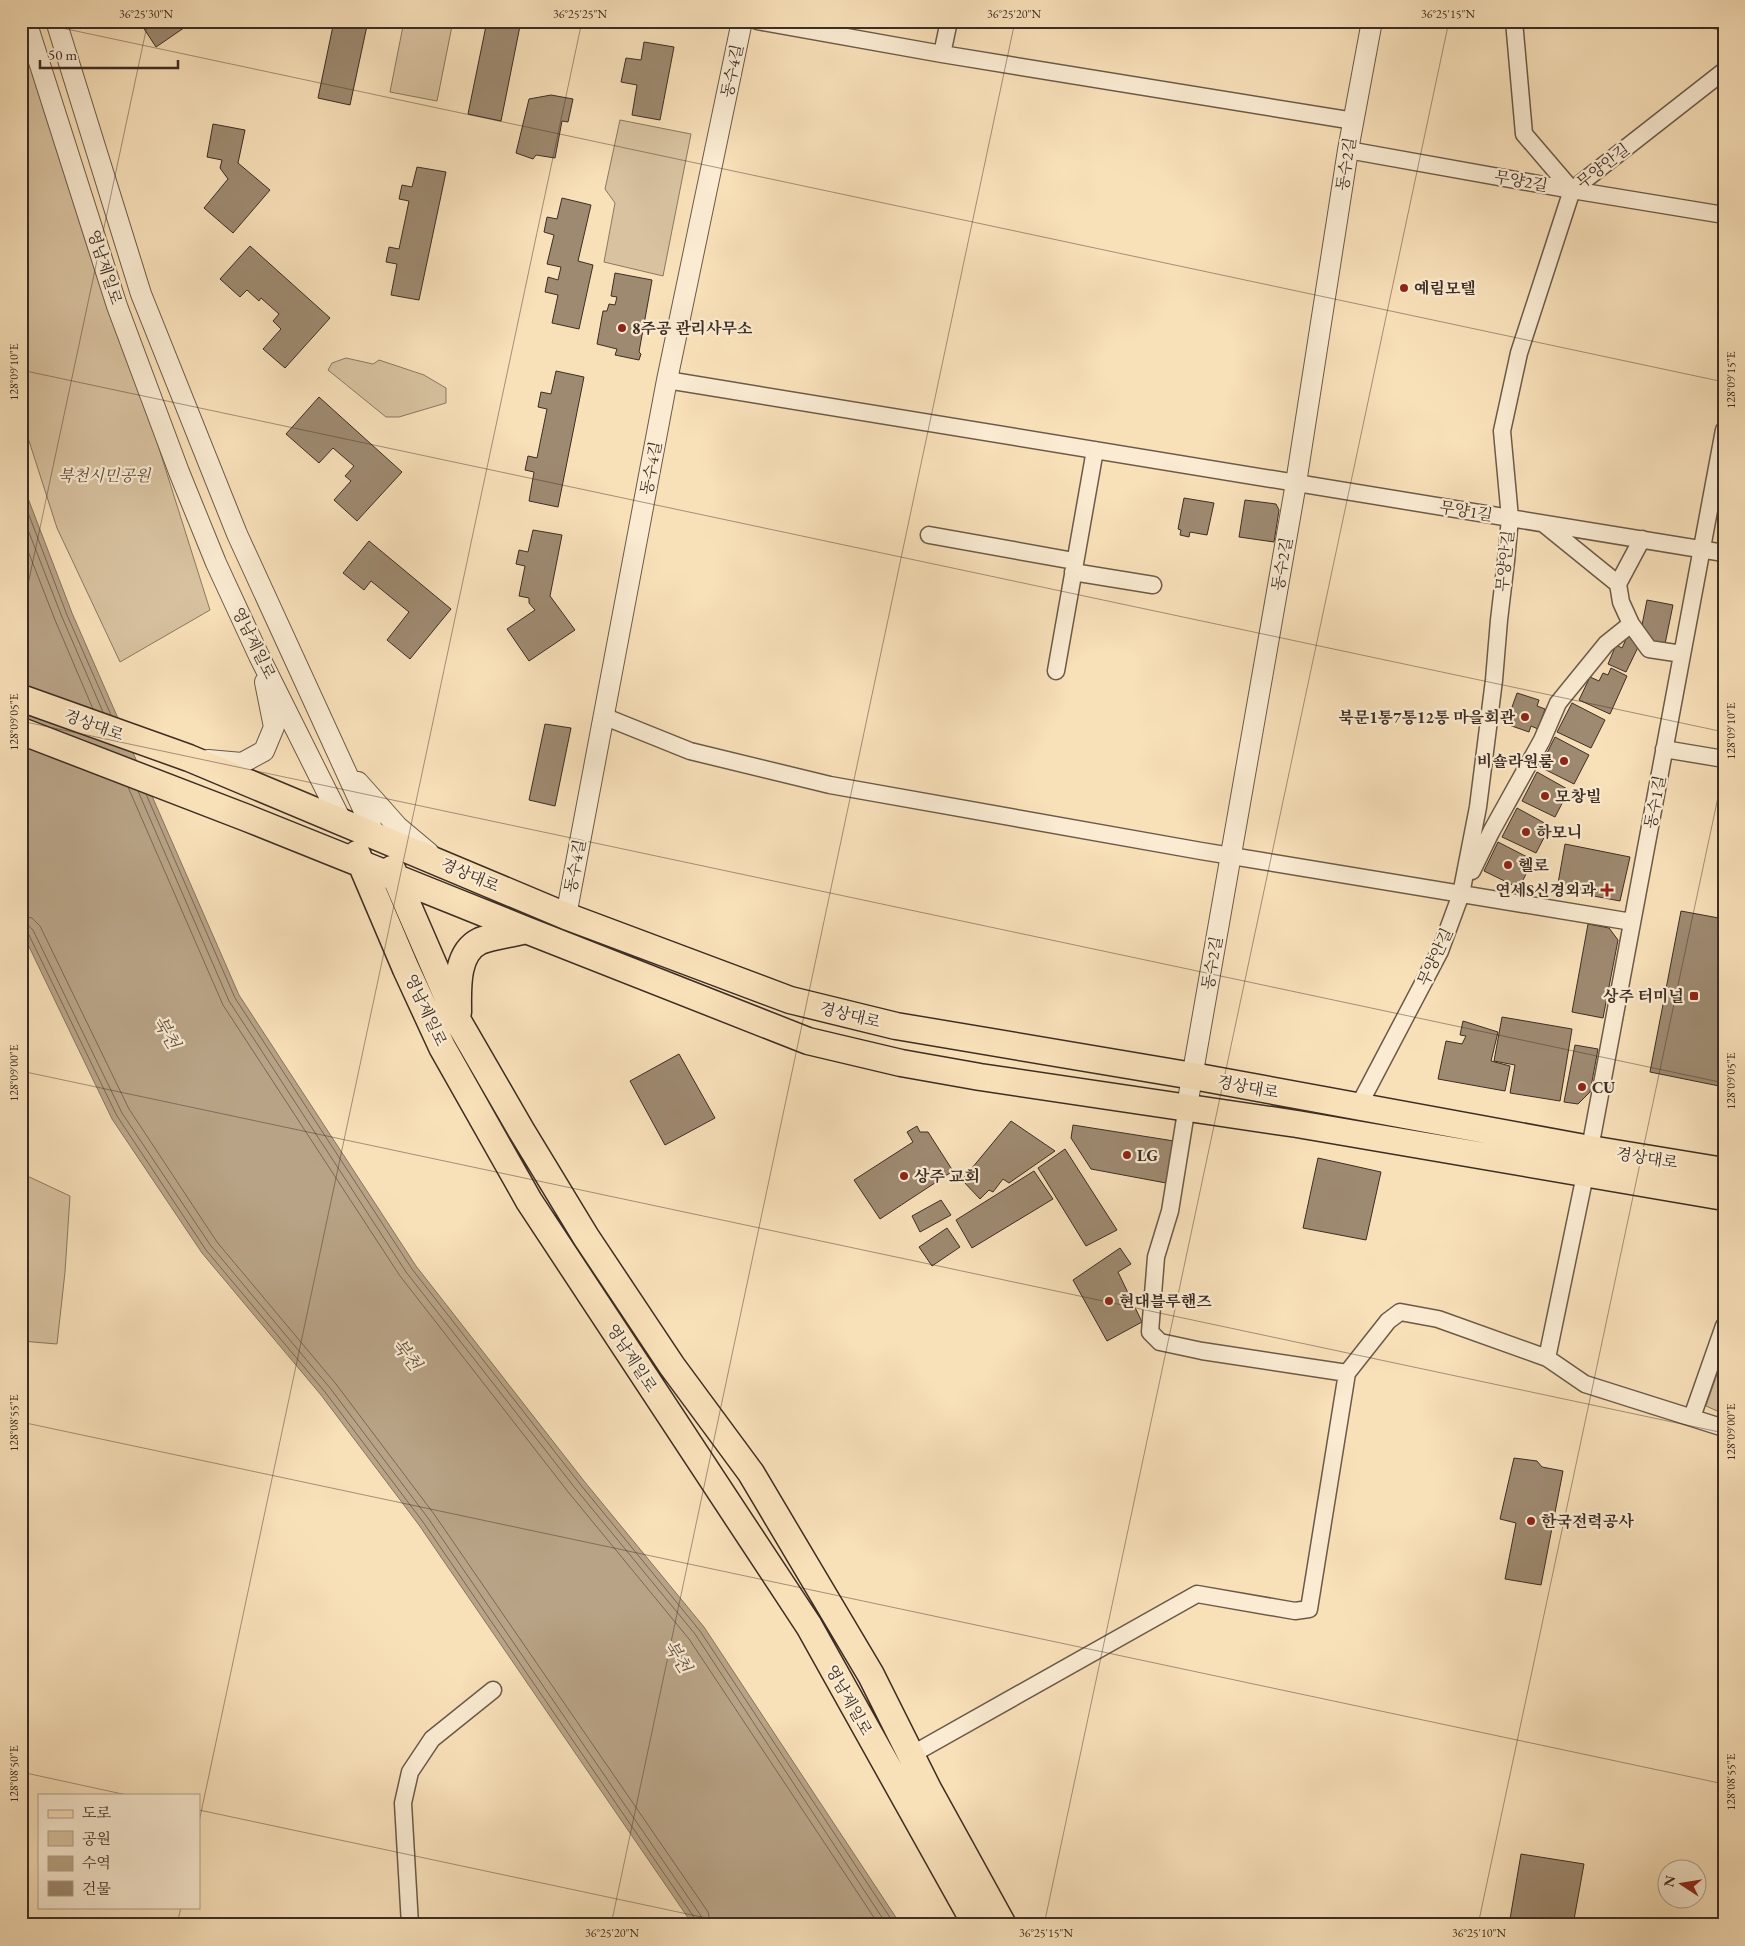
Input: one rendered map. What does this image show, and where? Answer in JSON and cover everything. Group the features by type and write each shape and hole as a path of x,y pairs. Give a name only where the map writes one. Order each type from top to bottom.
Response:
{"main road":[{"name":"경상대로","path":"21,698 189,758 566,916 790,1000 896,1026 1193,1076 1590,1149 1724,1171"},
{"name":"경상대로","path":"21,731 247,818 808,1041 901,1063 980,1077 1188,1106 1724,1197"},
{"name":"영남제일로","path":"342,822 442,1047 529,1201 808,1626 976,1925"},
{"name":"영남제일로","path":"375,835 458,1020 586,1237 672,1366 751,1473 871,1675 928,1789 1004,1925"},
{"path":"458,1020 460,970 466,952 479,941 526,930"}],"street":[{"name":"영남제일로","path":"26,21 117,306 190,499 216,563 259,656 342,822"},
{"name":"영남제일로","path":"56,21 141,294 237,534 375,835"},
{"name":"동수4길","path":"566,916 667,380 742,21"},
{"path":"757,21 942,54 1354,121"},
{"path":"942,54 949,21"},
{"name":"동수2길","path":"1188,1106 1296,483 1348,150 1372,21"},
{"path":"1514,21 1524,134 1572,190"},
{"name":"무양안길","path":"1358,1107 1440,951 1461,894 1478,807 1494,680 1498,620 1510,518 1502,431 1519,353 1572,190 1724,71"},
{"name":"무양2길","path":"1348,150 1724,215"},
{"name":"무양1길","path":"667,380 1724,553"},
{"name":"동수1길","path":"1547,1358 1590,1149 1724,430"},
{"path":"1056,671 1095,450"},
{"path":"1543,524 1618,584"},
{"path":"929,534 1153,585"},
{"path":"1642,540 1618,584 1621,602 1631,624 1650,649 1682,654"},
{"path":"1461,894 1491,832 1542,740 1558,703 1606,644 1631,624"},
{"path":"189,758 242,763 264,751 274,727 259,656"},
{"path":"603,716 690,752 830,785 1230,855 1632,922"},
{"path":"1664,749 1724,759"},
{"path":"343,765 398,826 440,862"},
{"path":"1188,1106 1170,1210 1156,1258 1150,1332 1160,1342 1202,1351 1348,1373"},
{"path":"911,1755 1197,1594 1295,1611 1309,1609 1348,1373 1388,1321 1400,1312 1438,1319 1547,1358 1585,1384 1724,1428"},
{"path":"1692,1417 1724,1326"},
{"path":"410,1925 403,1804 410,1772 432,1739 494,1690"}],"green space":[{"name":"북천시민공원","path":"21,21 24,21 210,610 120,662 57,528 21,416"},
{"path":"404,21 453,21 437,101 390,92"},
{"path":"620,120 691,134 663,276 604,262 615,203 605,189"},
{"path":"346,358 373,364 379,360 424,375 446,388 446,403 399,417 386,417 328,370 332,363"},
{"path":"23,1174 70,1196 65,1272 57,1344 21,1341 21,1175"},
{"path":"1724,1354 1724,1414 1706,1406"}],"water":[{"name":"북천","path":"21,480 72,613 239,995 416,1266 584,1481 704,1627 901,1925 693,1925 419,1525 321,1395 202,1253 112,1119 21,930"}],"building":[{"path":"139,21 194,21 156,47"},
{"path":"334,21 368,21 350,105 318,98"},
{"path":"487,21 521,21 501,121 468,114"},
{"path":"644,42 674,47 660,120 632,115 637,85 621,82 626,58 641,60"},
{"path":"551,95 573,99 568,122 562,121 555,158 536,155 533,159 516,153 529,99"},
{"path":"213,124 245,130 238,163 270,190 233,233 204,208 228,179 220,168 222,160 207,157"},
{"path":"417,167 446,172 419,300 391,295 397,264 386,262 389,247 399,249 409,201 399,199 402,185 412,187"},
{"path":"562,198 591,205 578,261 593,265 579,329 552,323 558,295 545,292 548,277 558,280 561,267 547,264 554,235 544,232 547,217 557,219"},
{"path":"250,246 330,318 285,368 263,349 281,329 273,321 279,314 261,298 259,301 247,290 240,297 220,279"},
{"name":"8주공 관리사무소","path":"615,273 652,280 639,360 615,355 617,349 597,344 603,311 607,311 609,304 615,305 617,297 611,296"},
{"path":"556,371 584,377 558,507 529,501 534,472 525,470 528,456 537,458 547,409 538,407 541,392 551,394"},
{"path":"319,397 402,472 357,521 334,500 351,481 345,476 354,466 333,448 319,463 286,434"},
{"path":"1184,498 1214,503 1207,535 1190,532 1189,537 1180,535 1181,530 1178,529"},
{"path":"1245,500 1276,504 1279,510 1274,542 1239,537"},
{"path":"533,530 562,535 550,596 575,630 529,661 507,629 535,610 529,603 529,598 519,596 525,566 516,564 519,550 528,552"},
{"path":"369,541 451,609 410,659 387,640 409,612 371,581 364,590 343,573"},
{"path":"1647,600 1673,605 1665,644 1650,641 1641,630"},
{"path":"1628,635 1641,641 1626,672 1608,664 1616,645 1622,648"},
{"path":"1611,668 1627,676 1610,714 1579,700 1590,677 1599,681 1603,673 1608,675"},
{"name":"북문1통7통12통 마을회관","path":"1517,693 1539,700 1537,706 1545,709 1538,729 1531,726 1529,732 1506,724"},
{"path":"1572,703 1605,720 1591,748 1557,732"},
{"path":"545,724 571,728 555,806 529,800"},
{"name":"비숄라원룸","path":"1555,737 1589,755 1574,784 1540,767"},
{"name":"모창빌","path":"1537,772 1569,790 1555,817 1522,801"},
{"name":"하모니","path":"1517,808 1550,826 1536,853 1502,837"},
{"name":"헬로","path":"1498,842 1533,860 1519,888 1484,871"},
{"path":"1565,844 1630,857 1620,901 1557,889"},
{"name":"상주 터미널","path":"1681,911 1724,919 1724,1087 1650,1072"},
{"path":"1588,924 1609,928 1618,940 1603,1018 1572,1012"},
{"path":"1502,1017 1572,1029 1560,1101 1510,1093 1515,1065 1494,1061"},
{"path":"1463,1021 1498,1032 1491,1061 1510,1066 1505,1091 1438,1079 1446,1041 1462,1044 1466,1036 1460,1035"},
{"path":"1575,1045 1598,1049 1590,1092 1578,1104 1564,1102"},
{"path":"679,1054 715,1118 665,1145 630,1081"},
{"path":"1011,1121 1055,1151 1009,1183 1003,1179 993,1192 989,1190 980,1199 962,1180"},
{"name":"LG","path":"1073,1125 1174,1141 1166,1183 1091,1169 1071,1138"},
{"name":"상주 교회","path":"917,1126 920,1132 928,1132 953,1171 880,1219 854,1180 913,1142 907,1132"},
{"path":"1065,1149 1117,1230 1086,1246 1038,1168"},
{"path":"1318,1158 1381,1172 1366,1240 1303,1228"},
{"path":"1034,1171 1053,1199 972,1248 956,1220"},
{"path":"941,1200 951,1215 920,1232 912,1216"},
{"path":"947,1228 960,1247 932,1266 919,1247"},
{"name":"현대블루핸즈","path":"1120,1248 1131,1264 1118,1272 1142,1322 1107,1341 1073,1280"},
{"name":"한국전력공사","path":"1514,1458 1537,1461 1542,1467 1563,1471 1541,1585 1505,1579 1516,1523 1500,1519"},
{"path":"1521,1854 1584,1864 1573,1925 1509,1925"}],"place":[{"name":"예림모텔","path":"1404,288"},
{"name":"8주공 관리사무소","path":"622,328"},
{"name":"북문1통7통12통 마을회관","path":"1525,717"},
{"name":"비숄라원룸","path":"1564,761"},
{"name":"모창빌","path":"1545,796"},
{"name":"하모니","path":"1526,832"},
{"name":"헬로","path":"1508,865"},
{"name":"연세S신경외과","path":"1607,890"},
{"name":"상주 터미널","path":"1694,996"},
{"name":"CU","path":"1582,1087"},
{"name":"LG","path":"1127,1155"},
{"name":"상주 교회","path":"904,1176"},
{"name":"현대블루핸즈","path":"1109,1301"},
{"name":"한국전력공사","path":"1531,1521"}]}
